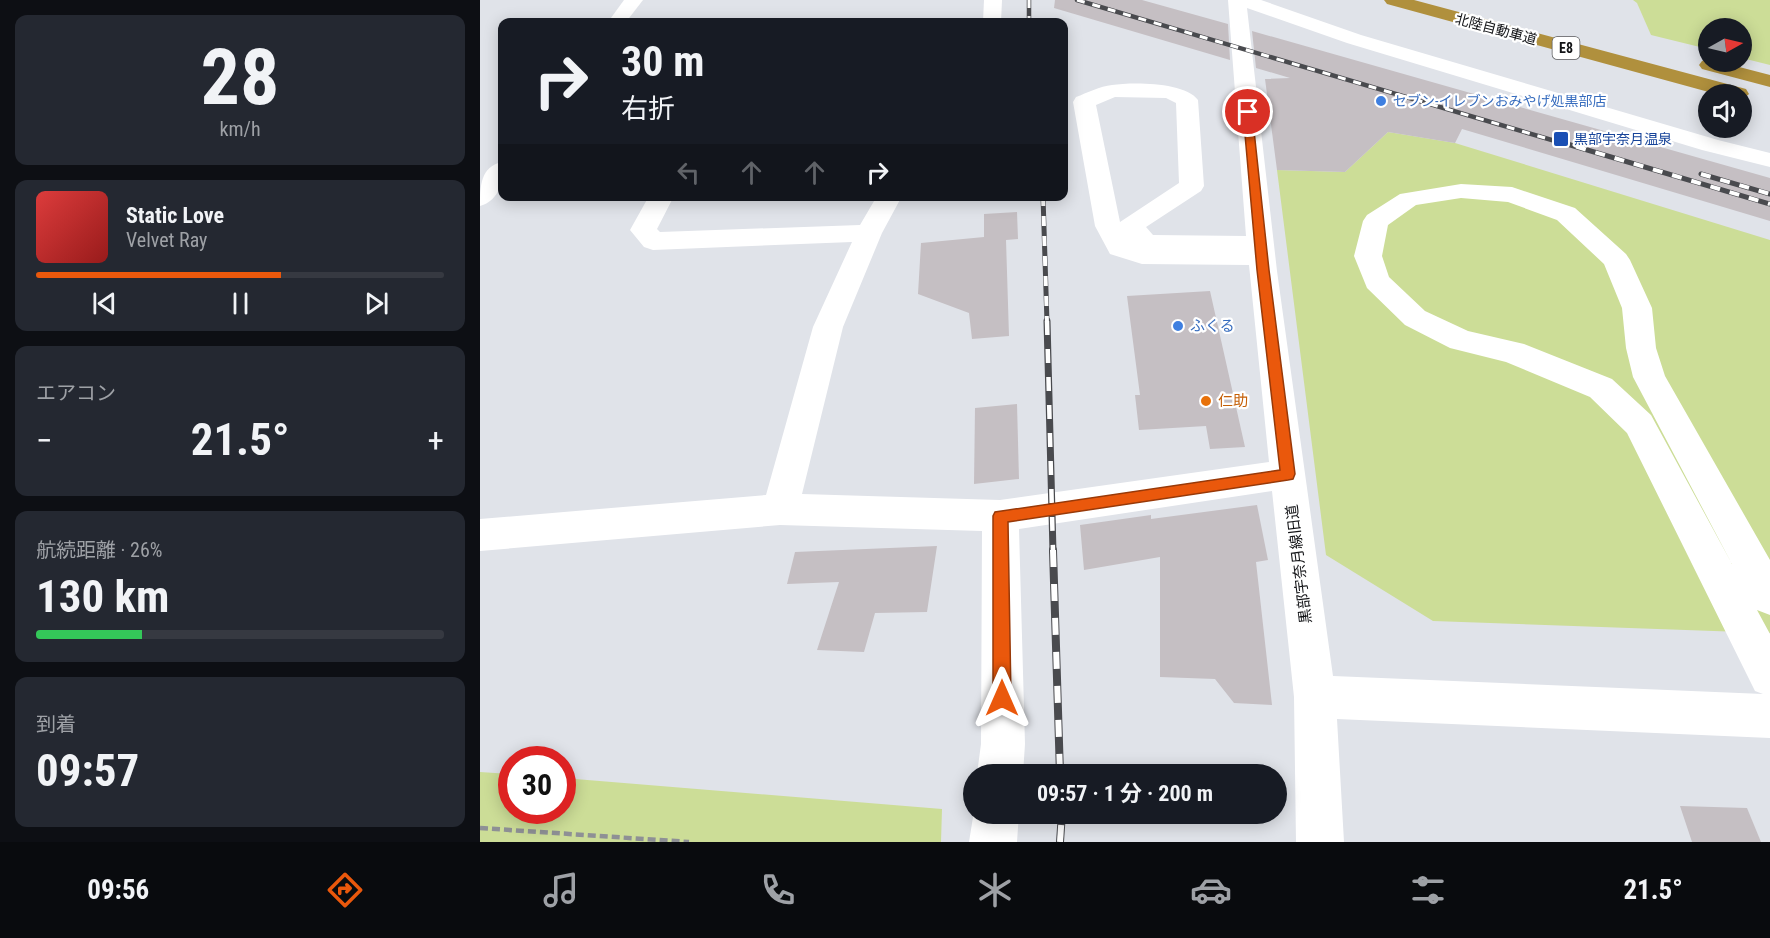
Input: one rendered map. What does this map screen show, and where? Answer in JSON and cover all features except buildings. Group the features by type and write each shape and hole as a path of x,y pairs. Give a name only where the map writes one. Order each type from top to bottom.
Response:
{"highway":[{"name":"北陸自動車道","path":"1393,0 1753,93"},
{"name":"北陸自動車道","path":"1457,0 1660,53"},
{"name":"北陸自動車道","path":"1693,61 1753,93"}],"street":[{"path":"620,18 634,0"},
{"path":"992,18 993,0"},
{"name":"黒部宇奈月線旧道","path":"1237,0 1261,251 1315,697 1320,842"},
{"path":"1244,0 1354,39 1710,145 1770,160"},
{"path":"1112,91 1170,92 1187,100 1192,186 1131,225 1145,244 1261,251 1142,255 1120,248 1108,226 1084,102 1112,91"},
{"path":"480,198 498,174"},
{"path":"1770,597 1649,377 1641,348 1637,308 1616,260 1566,214 1512,195 1461,191 1409,199 1376,221 1368,256 1377,281 1415,318 1461,340 1513,352 1600,388 1639,424 1770,676"},
{"path":"659,201 643,230 653,240 869,233"},
{"path":"780,509 828,327 869,233 887,201"},
{"path":"480,535 780,509 1000,516 1288,474"},
{"path":"1000,516 1003,744 1001,764"},
{"path":"1315,697 1770,716"},
{"path":"993,842 995,824"}],"path":[{"path":"480,828 689,842"}],"green space":[{"path":"1633,0 1770,0 1770,65 1752,60 1752,18 1698,18 1698,47 1651,35 1637,3"},
{"path":"1388,132 1455,143 1770,240 1770,633 1433,621 1326,555 1277,170 1345,172"},
{"path":"480,772 498,773 498,824 576,824 576,779 942,809 941,842 480,842"}],"railway":[{"path":"1029,0 1029,18"},
{"path":"1077,0 1562,143"},
{"path":"1557,141 1770,204"},
{"path":"1701,174 1770,194"},
{"path":"1043,201 1047,323"},
{"path":"1047,321 1053,552"},
{"path":"1053,550 1060,764"},
{"path":"1060,842 1061,824"}],"place":[{"name":"セブン-イレブンおみやげ処黒部店","path":"1381,101"},
{"name":"黒部宇奈月温泉","path":"1561,139"},
{"name":"ふくる","path":"1178,326"},
{"name":"仁助","path":"1206,401"}],"route":[{"path":"1002,698 1000,516 1288,474 1263,270 1248,112"}]}
